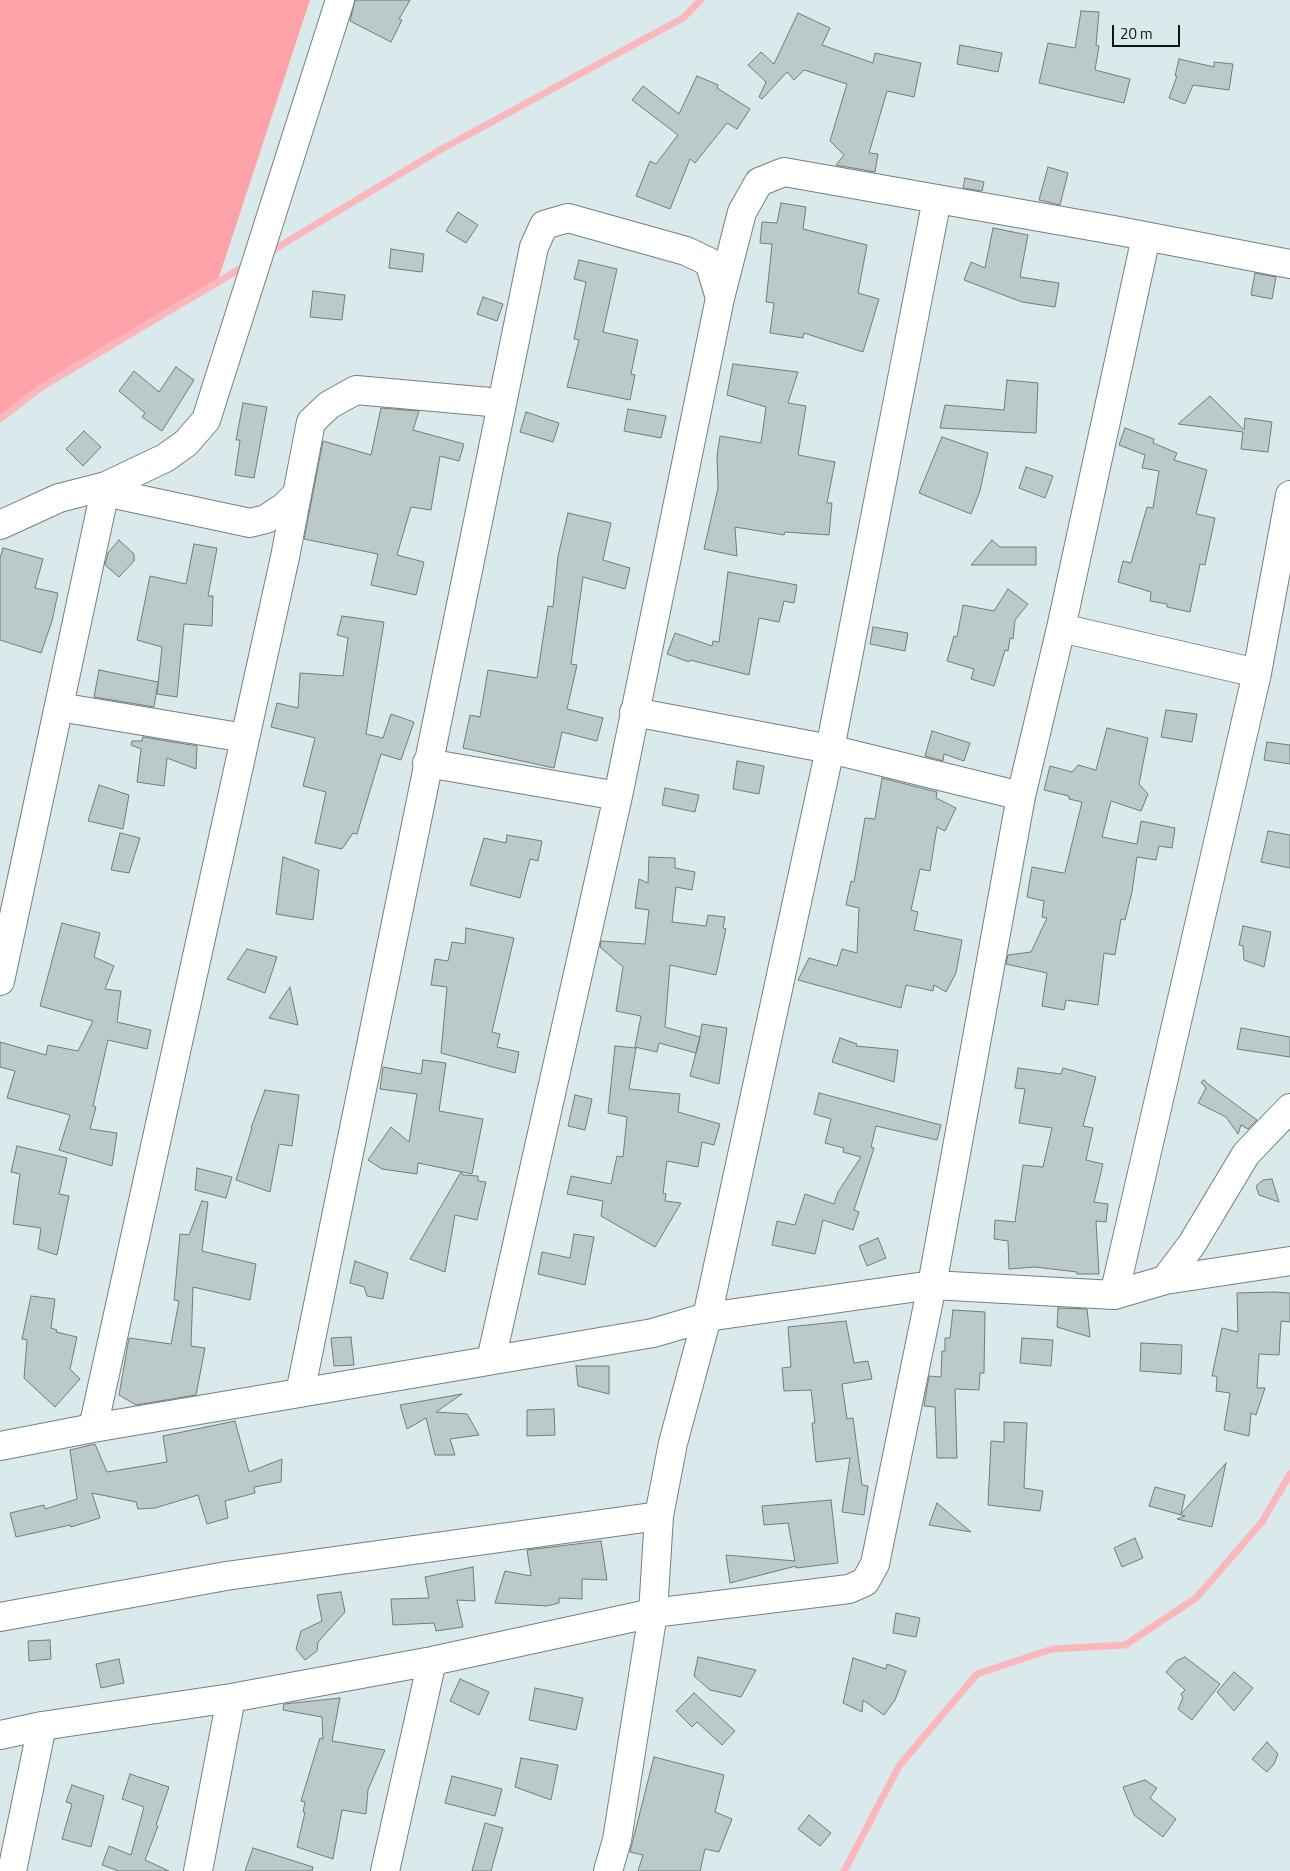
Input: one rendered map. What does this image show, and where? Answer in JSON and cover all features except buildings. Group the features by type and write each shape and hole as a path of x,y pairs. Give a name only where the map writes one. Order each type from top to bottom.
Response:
{"street":[{"path":"0,525 59,498 105,489 165,458 186,443 206,420 340,0"},
{"path":"491,1360 618,796 720,298 742,212 759,182 784,172 1290,264"},
{"path":"608,1871 617,1840 653,1613 659,1516 673,1443 707,1316 830,749 937,199"},
{"path":"300,1393 427,764 534,248 544,225 568,218 686,251 709,262 720,298"},
{"path":"0,1735 42,1726 231,1698 432,1661 653,1613 849,1589 865,1582 875,1564 932,1285 1021,796 1146,237"},
{"path":"93,1428 285,557 295,496 311,422 329,405 356,390 501,403"},
{"path":"105,489 250,523 266,519 284,508 295,496"},
{"path":"0,981 105,489"},
{"path":"1114,1295 1257,673 1290,495"},
{"path":"1060,628 1257,673"},
{"path":"59,707 245,738"},
{"path":"634,712 830,749 1021,796"},
{"path":"427,764 618,796"},
{"path":"1165,1280 1192,1244 1246,1154 1290,1108"},
{"path":"0,1446 93,1428 653,1333 707,1316 932,1285 1114,1295 1165,1280 1290,1261"},
{"path":"0,1617 226,1576 659,1516"},
{"path":"385,1871 432,1661"},
{"path":"198,1871 231,1698"},
{"path":"12,1871 42,1726"}],"shaded area":[{"path":"0,0 310,0 217,283 40,388 0,419"}],"waterway":[{"path":"268,253 440,150 683,18 701,0"},
{"path":"0,419 40,388 248,264"},
{"path":"844,1871 899,1766 977,1674 1052,1649 1125,1645 1196,1598 1262,1522 1290,1474"}]}
